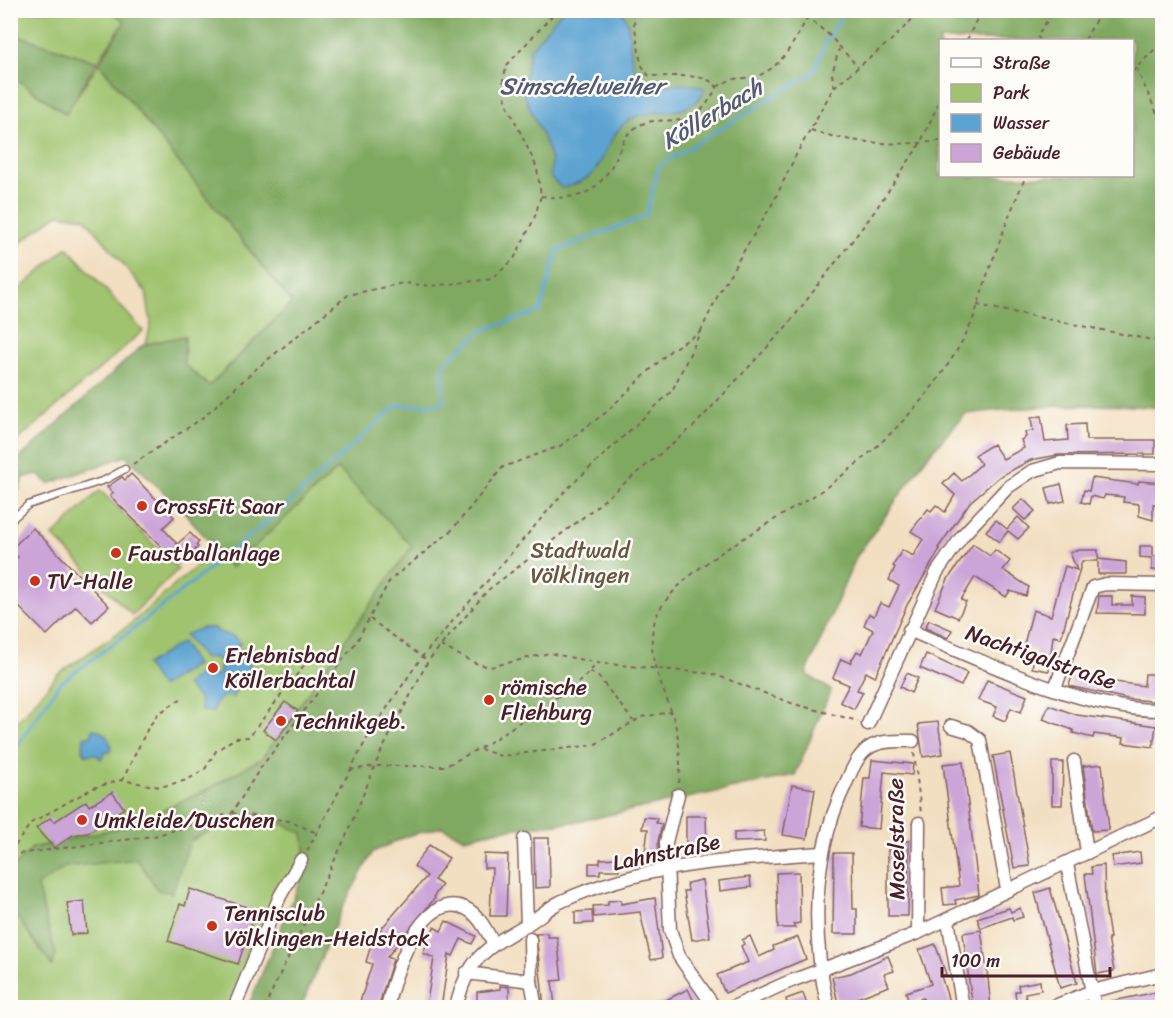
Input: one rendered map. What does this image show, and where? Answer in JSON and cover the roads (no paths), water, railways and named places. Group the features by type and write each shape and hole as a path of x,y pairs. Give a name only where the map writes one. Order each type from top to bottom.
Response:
{"street":[{"path":"868,724 909,630 943,563 963,535 1008,487 1032,471 1060,463 1162,464"},
{"path":"1055,688 1093,587 1106,584 1162,585"},
{"name":"Nachtigalstraße","path":"909,630 1055,688 1117,706 1162,710"},
{"path":"951,726 968,731 980,740 1007,889"},
{"name":"Moselstraße","path":"828,1008 819,970 817,904 822,853 841,794 862,753 873,745 913,741"},
{"path":"1074,761 1087,853"},
{"path":"678,795 666,843 670,930 679,956 715,1008"},
{"name":"Moselstraße","path":"731,1008 819,970 948,920 1007,889 1067,864 1162,817"},
{"name":"Moselstraße","path":"918,933 919,823"},
{"path":"524,839 527,925"},
{"name":"Lahnstraße","path":"456,1008 466,973 478,958 495,944 559,903 608,885 667,870 726,859 822,853"},
{"path":"234,1008 280,896 301,860"},
{"path":"1067,864 1095,1008"},
{"path":"387,1008 393,980 410,939 426,920 439,911 454,906 465,908 475,915 495,944"},
{"path":"948,920 963,1008"},
{"path":"530,939 531,981 536,1008"},
{"path":"466,973 531,981"},
{"path":"1050,1008 1092,991 1162,974"}],"lane":[{"path":"10,521 28,505 105,480 125,469"}],"water":[{"name":"Simschelweiher","path":"563,10 621,11 629,29 633,64 638,75 655,84 696,86 705,89 688,107 634,117 615,134 596,170 578,183 562,188 551,178 551,160 524,95 530,49"},
{"path":"201,628 216,628 216,631 234,637 241,643 219,660 211,657 204,659 185,635"},
{"path":"182,642 196,665 161,687 146,665"},
{"path":"243,649 245,652 242,656 258,675 237,687 233,697 224,696 216,702 213,712 201,711 200,700 186,685 201,673 206,678 218,675 220,664"},
{"path":"93,729 104,734 109,740 110,752 106,752 101,759 96,754 86,755 83,750 84,737 92,735"}],"waterway":[{"name":"Köllerbach","path":"10,756 59,684 157,611 284,508 396,406 443,404 443,364 481,331 540,311 558,250 646,216 659,166 814,72 827,40 845,10"}],"place":[{"name":"CrossFit Saar","path":"142,506"},
{"name":"Faustballanlage","path":"116,553"},
{"name":"TV-Halle","path":"35,581"},
{"name":"Erlebnisbad Köllerbachtal","path":"213,668"},
{"name":"römische Fliehburg","path":"489,700"},
{"name":"Technikgeb.","path":"281,721"},
{"name":"Umkleide/Duschen","path":"82,820"},
{"name":"Tennisclub Völklingen-Heidstock","path":"212,926"}],"park label":[{"name":"Stadtwald Völklingen","path":"580,562"}]}
